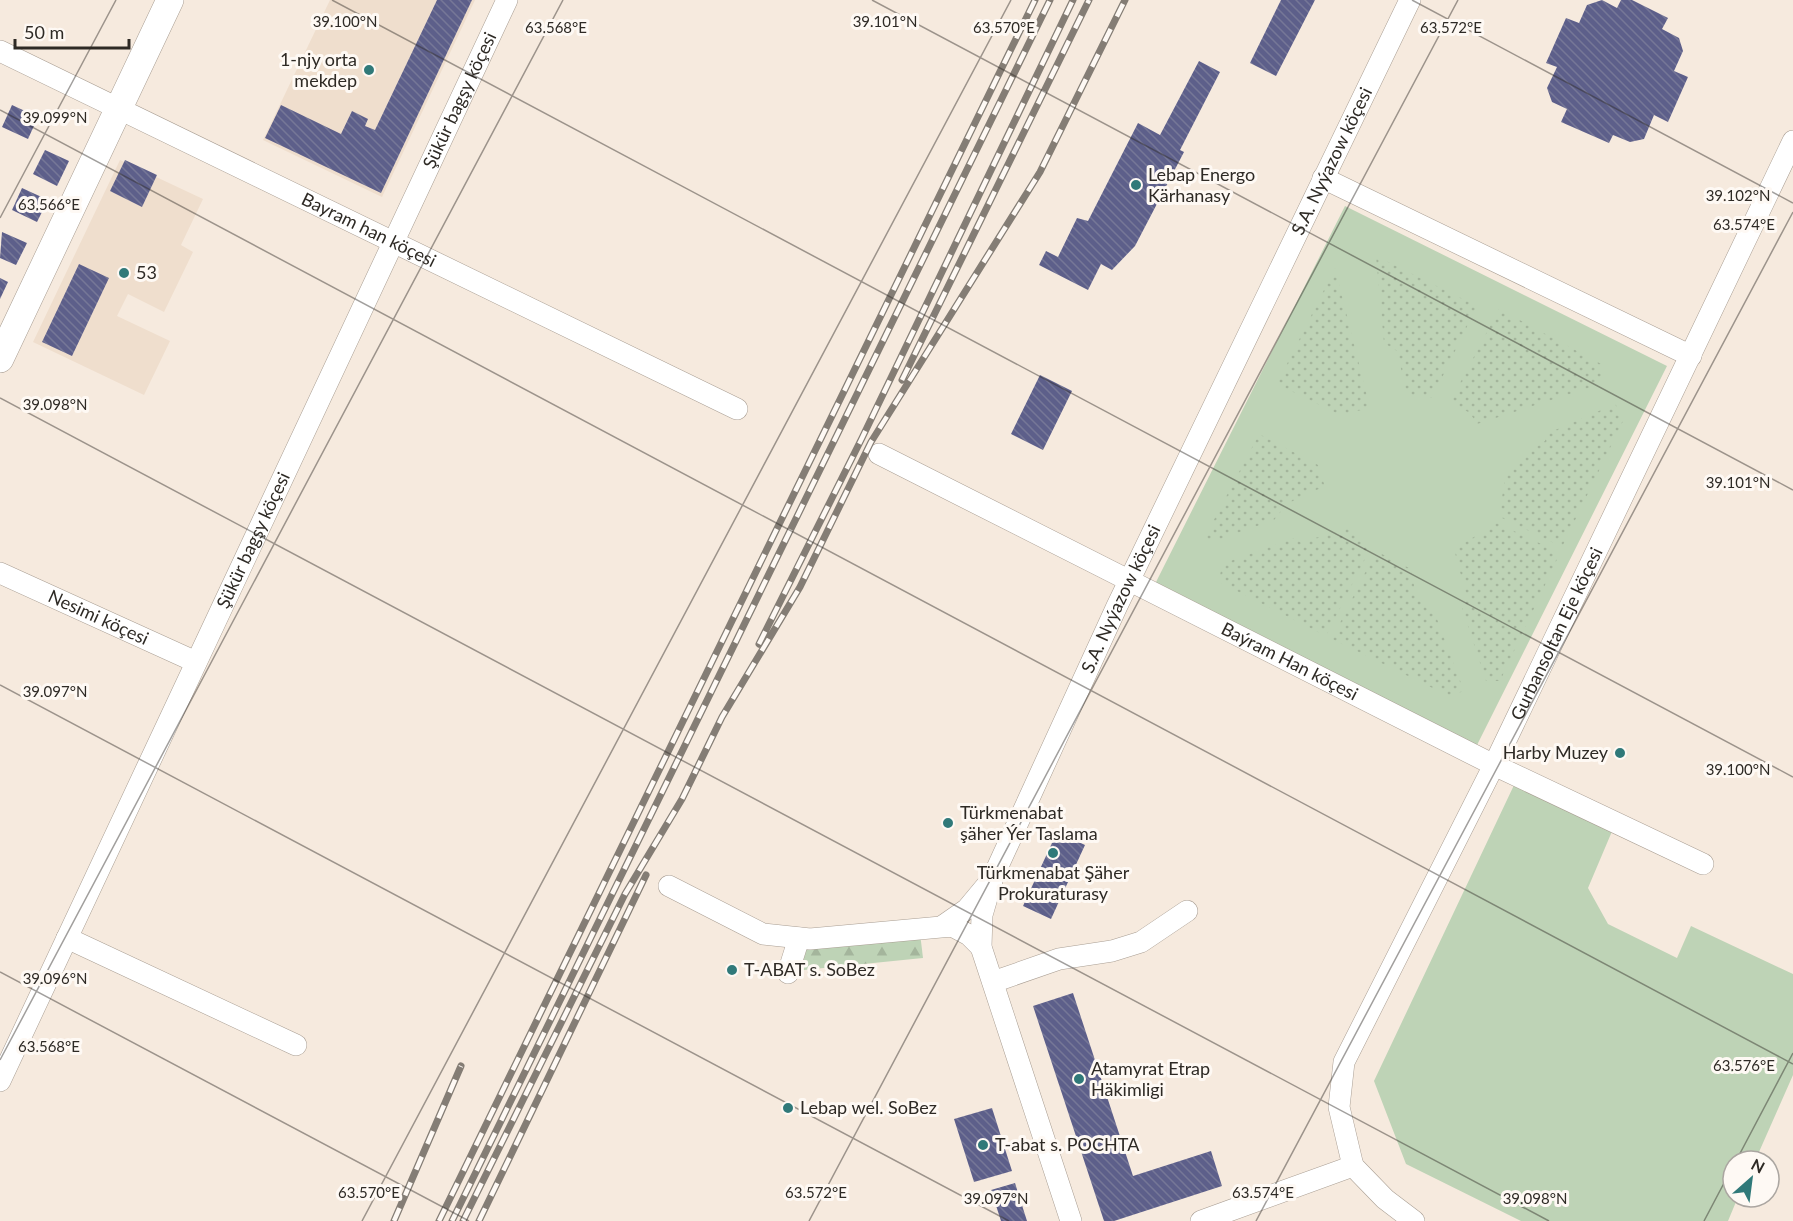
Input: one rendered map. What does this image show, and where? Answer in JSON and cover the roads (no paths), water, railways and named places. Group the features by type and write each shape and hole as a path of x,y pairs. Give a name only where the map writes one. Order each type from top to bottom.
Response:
{"main road":[{"path":"0,359 170,0"}],"street":[{"name":"Şükür bagşy köçesi","path":"0,1081 5,1060 67,938 507,0"},
{"name":"S.A. Nyýazow köçesi","path":"1071,1221 981,947 982,915 993,877 1129,582 1410,0"},
{"name":"Bayram han köçesi","path":"0,51 737,409"},
{"name":"Gurbansoltan Eje köçesi","path":"1353,1166 1339,1107 1344,1062 1494,765 1793,141"},
{"path":"1323,178 1691,356"},
{"name":"Baýram Han köçesi","path":"879,454 1494,765 1703,864"},
{"name":"Nesimi köçesi","path":"0,573 196,662"},
{"path":"944,925 968,909 993,877"},
{"path":"669,886 763,934 810,939 944,925 963,931 981,947"},
{"path":"993,982 1059,959 1112,951 1141,942 1187,911"},
{"path":"67,938 296,1045"},
{"path":"788,973 792,953 799,938"},
{"path":"1201,1221 1249,1213 1353,1166 1385,1199 1413,1221"}],"railway":[{"path":"439,1221 1035,0"},
{"path":"452,1221 1050,0"},
{"path":"759,644 862,438 1073,0"},
{"path":"902,380 1089,0"},
{"path":"463,1221 625,894 682,799 722,717 800,587 871,442 1040,172 1125,0"},
{"path":"479,1221 646,875"},
{"path":"394,1221 461,1066"}],"place":[{"name":"1-njy orta mekdep","path":"369,70"},
{"name":"Lebap Energo Kärhanasy","path":"1136,185"},
{"name":"53","path":"124,273"},
{"name":"Harby Muzey","path":"1620,753"},
{"name":"Türkmenabat şäher Ýer Taslama","path":"948,823"},
{"name":"Türkmenabat Şäher Prokuraturasy","path":"1053,853"},
{"name":"T-ABAT s. SoBez","path":"732,970"},
{"name":"Atamyrat Etrap Häkimligi","path":"1079,1079"},
{"name":"Lebap wel. SoBez","path":"788,1108"},
{"name":"T-abat s. POCHTA","path":"983,1145"}]}
